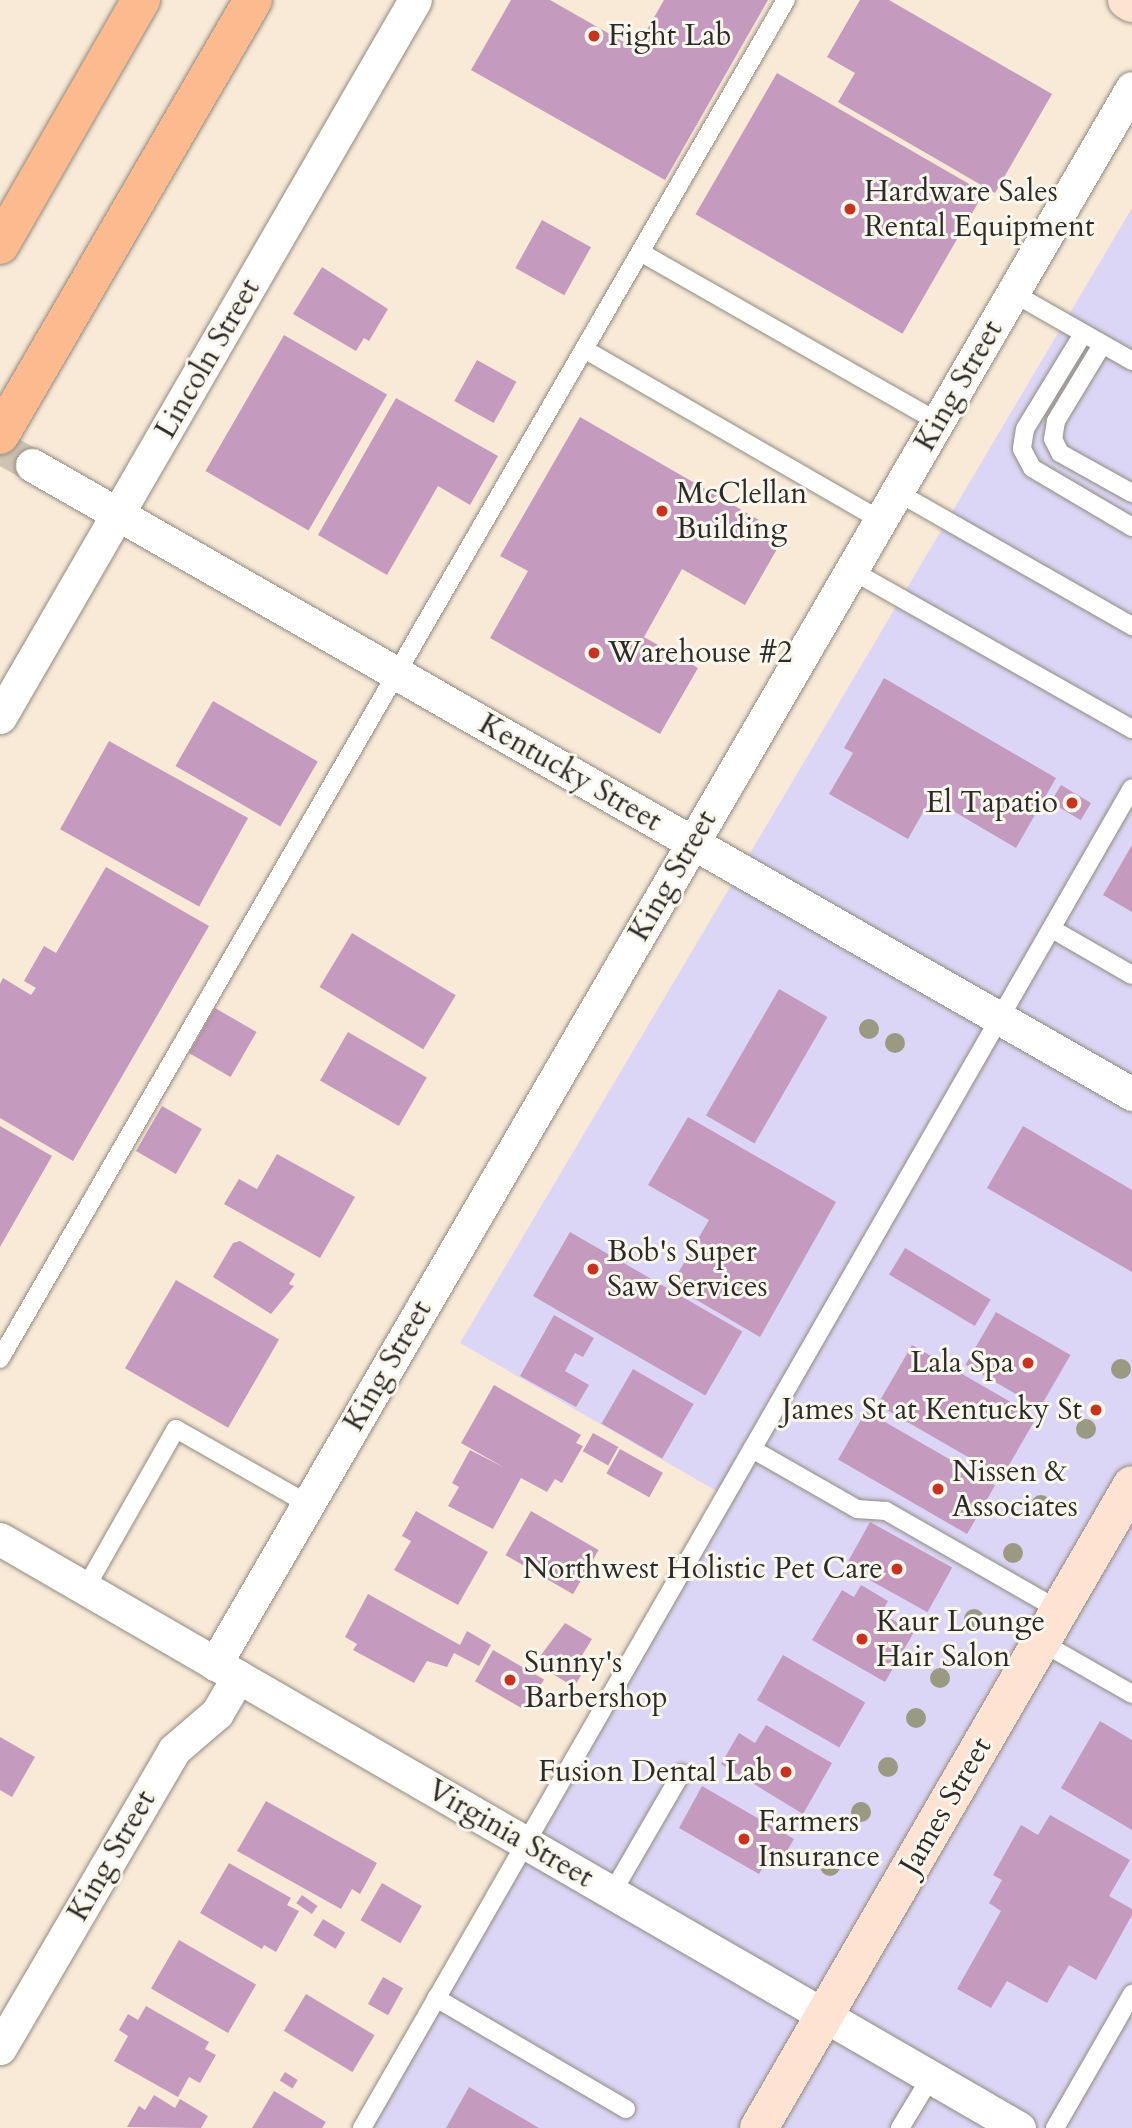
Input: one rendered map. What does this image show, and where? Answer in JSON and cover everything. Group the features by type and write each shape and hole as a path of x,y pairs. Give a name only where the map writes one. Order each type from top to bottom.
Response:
{"highway":[{"path":"0,245 141,0"},
{"path":"0,435 253,0"}],"main road":[{"path":"1127,0 1132,3"},
{"name":"James Street","path":"760,2128 1132,1485"}],"street":[{"name":"Lincoln Street","path":"0,717 415,0"},
{"name":"King Street","path":"0,2048 174,1750 217,1713 227,1671 308,1504 1132,88"},
{"name":"Kentucky Street","path":"33,466 1132,1094"},
{"name":"Virginia Street","path":"0,1539 1019,2128"}],"lane":[{"path":"0,1359 786,0"},
{"path":"640,253 938,422"},
{"path":"1013,293 1132,362"},
{"path":"1083,334 1025,429 1022,449 1032,468 1132,527"},
{"path":"1102,345 1056,421 1053,439 1060,453 1132,493"},
{"path":"584,349 889,506 1132,626"},
{"path":"852,570 1132,729"},
{"path":"365,2127 436,1998 1132,789"},
{"path":"1052,929 1132,975"},
{"path":"85,1589 176,1429 308,1504"},
{"path":"752,1449 857,1509 886,1511 1050,1626 1132,1694"},
{"path":"612,1893 681,1774"},
{"path":"1055,2128 1132,1994"},
{"path":"436,1998 626,2109"},
{"path":"900,2128 931,2077"}],"shaded area":[{"path":"1132,208 1132,2128 362,2128 725,1496 460,1343"}],"building":[{"path":"511,0 550,0 636,49 664,0 768,0 665,180 471,70"},
{"path":"860,0 889,0 1052,94 995,193 838,102 855,73 827,57"},
{"path":"777,73 984,193 902,334 696,214"},
{"path":"542,220 591,247 564,295 515,268"},
{"path":"322,267 388,309 369,341 364,338 356,351 293,314"},
{"path":"284,335 387,394 309,530 206,471"},
{"path":"477,360 516,382 494,423 454,401"},
{"path":"396,398 498,456 470,505 438,486 387,575 318,535"},
{"path":"580,417 785,535 745,605 682,569 644,637 698,668 660,734 490,638 528,571 500,556"},
{"path":"884,678 1056,778 1016,848 931,798 908,839 829,794 853,753 844,748"},
{"path":"213,701 318,762 280,826 176,766"},
{"path":"109,741 248,818 199,906 60,829"},
{"path":"1061,785 1091,803 1081,820 1051,802"},
{"path":"1132,845 1132,912 1103,895"},
{"path":"106,867 209,926 73,1161 0,1118 0,984 3,978 31,995 36,988 24,981 44,946 56,953"},
{"path":"352,933 456,995 423,1049 320,987"},
{"path":"779,989 827,1017 754,1143 706,1115"},
{"path":"215,1008 257,1032 231,1077 189,1053"},
{"path":"348,1032 427,1078 399,1126 320,1080"},
{"path":"162,1106 202,1129 176,1174 136,1151"},
{"path":"688,1117 836,1202 760,1337 671,1285 709,1220 648,1185"},
{"path":"0,1126 52,1156 0,1247"},
{"path":"1023,1126 1132,1190 1132,1272 987,1188"},
{"path":"277,1154 355,1197 320,1258 224,1204 239,1179 257,1189"},
{"path":"570,1232 742,1332 705,1396 533,1296"},
{"path":"240,1241 295,1274 289,1284 294,1286 271,1314 213,1277 233,1243"},
{"path":"905,1248 991,1300 975,1326 889,1275"},
{"path":"176,1280 279,1340 228,1428 125,1368"},
{"path":"996,1312 1070,1355 1040,1408 966,1365"},
{"path":"554,1315 594,1338 583,1357 575,1353 565,1371 589,1385 576,1407 520,1376"},
{"path":"912,1345 1037,1417 1002,1477 878,1405"},
{"path":"633,1369 694,1404 662,1459 602,1424"},
{"path":"494,1385 581,1435 576,1443 583,1446 562,1483 555,1479 547,1492 521,1478 493,1529 448,1506 459,1487 452,1483 470,1450 505,1468 461,1443"},
{"path":"866,1411 995,1486 967,1534 838,1459"},
{"path":"593,1433 618,1447 608,1465 583,1451"},
{"path":"620,1449 663,1473 649,1497 606,1473"},
{"path":"416,1511 488,1552 458,1605 394,1570 411,1541 402,1536"},
{"path":"531,1511 599,1550 573,1594 506,1555"},
{"path":"870,1522 952,1568 927,1612 845,1567"},
{"path":"861,1585 888,1601 881,1613 914,1632 885,1682 812,1640 842,1590 854,1597"},
{"path":"368,1594 460,1645 467,1631 491,1645 479,1666 454,1653 447,1667 427,1661 414,1683 353,1650 357,1644 345,1637"},
{"path":"565,1623 592,1639 581,1657 589,1662 574,1687 535,1663"},
{"name":"Sunny's Barbershop","path":"493,1650 544,1680 526,1711 475,1681"},
{"path":"783,1655 865,1702 839,1748 757,1700"},
{"path":"1100,1721 1132,1740 1132,1830 1061,1788"},
{"path":"766,1725 832,1763 803,1814 721,1764 739,1733 755,1743"},
{"path":"0,1737 35,1757 12,1797 0,1790"},
{"path":"702,1786 794,1839 780,1863 769,1857 759,1874 679,1828"},
{"path":"266,1801 377,1863 360,1894 352,1889 341,1909 237,1851"},
{"path":"1050,1815 1130,1860 1109,1896 1132,1909 1132,1915 1096,1980 1069,1965 1047,2003 1007,1981 991,2008 957,1989 1001,1911 989,1903 1002,1880 993,1875 1021,1825 1038,1835"},
{"path":"229,1863 291,1898 287,1905 299,1911 276,1952 264,1945 262,1949 200,1913"},
{"path":"382,1883 422,1906 400,1943 360,1920"},
{"path":"302,1895 318,1906 312,1914 296,1903"},
{"path":"323,1919 345,1932 336,1949 313,1935"},
{"path":"179,1940 256,1984 228,2033 151,1988"},
{"path":"383,1977 403,1988 388,2015 368,2004"},
{"path":"306,1994 375,2035 352,2072 284,2031"},
{"path":"146,2006 209,2042 205,2049 216,2055 200,2083 189,2077 178,2097 114,2061 128,2036 119,2030 128,2014 138,2020"},
{"path":"285,2072 298,2080 292,2088 280,2080"},
{"path":"469,2087 539,2128 446,2128"},
{"path":"274,2091 326,2122 322,2128 252,2128"},
{"path":"154,2095 175,2108 180,2099 208,2116 201,2128 127,2127 139,2106 145,2110"}],"tunnel":[{"path":"0,447 32,465"}],"place":[{"name":"Fight Lab","path":"594,36"},
{"name":"Hardware Sales Rental Equipment","path":"850,209"},
{"name":"McClellan Building","path":"662,511"},
{"name":"Warehouse #2","path":"594,653"},
{"name":"El Tapatio","path":"1072,803"},
{"name":"Bob's Super Saw Services","path":"593,1269"},
{"name":"Lala Spa","path":"1028,1363"},
{"name":"James St at Kentucky St","path":"1096,1410"},
{"name":"Nissen & Associates","path":"938,1489"},
{"name":"Northwest Holistic Pet Care","path":"897,1569"},
{"name":"Kaur Lounge Hair Salon","path":"862,1639"},
{"name":"Sunny's Barbershop","path":"510,1680"},
{"name":"Fusion Dental Lab","path":"786,1772"},
{"name":"Farmers Insurance","path":"744,1839"}]}
